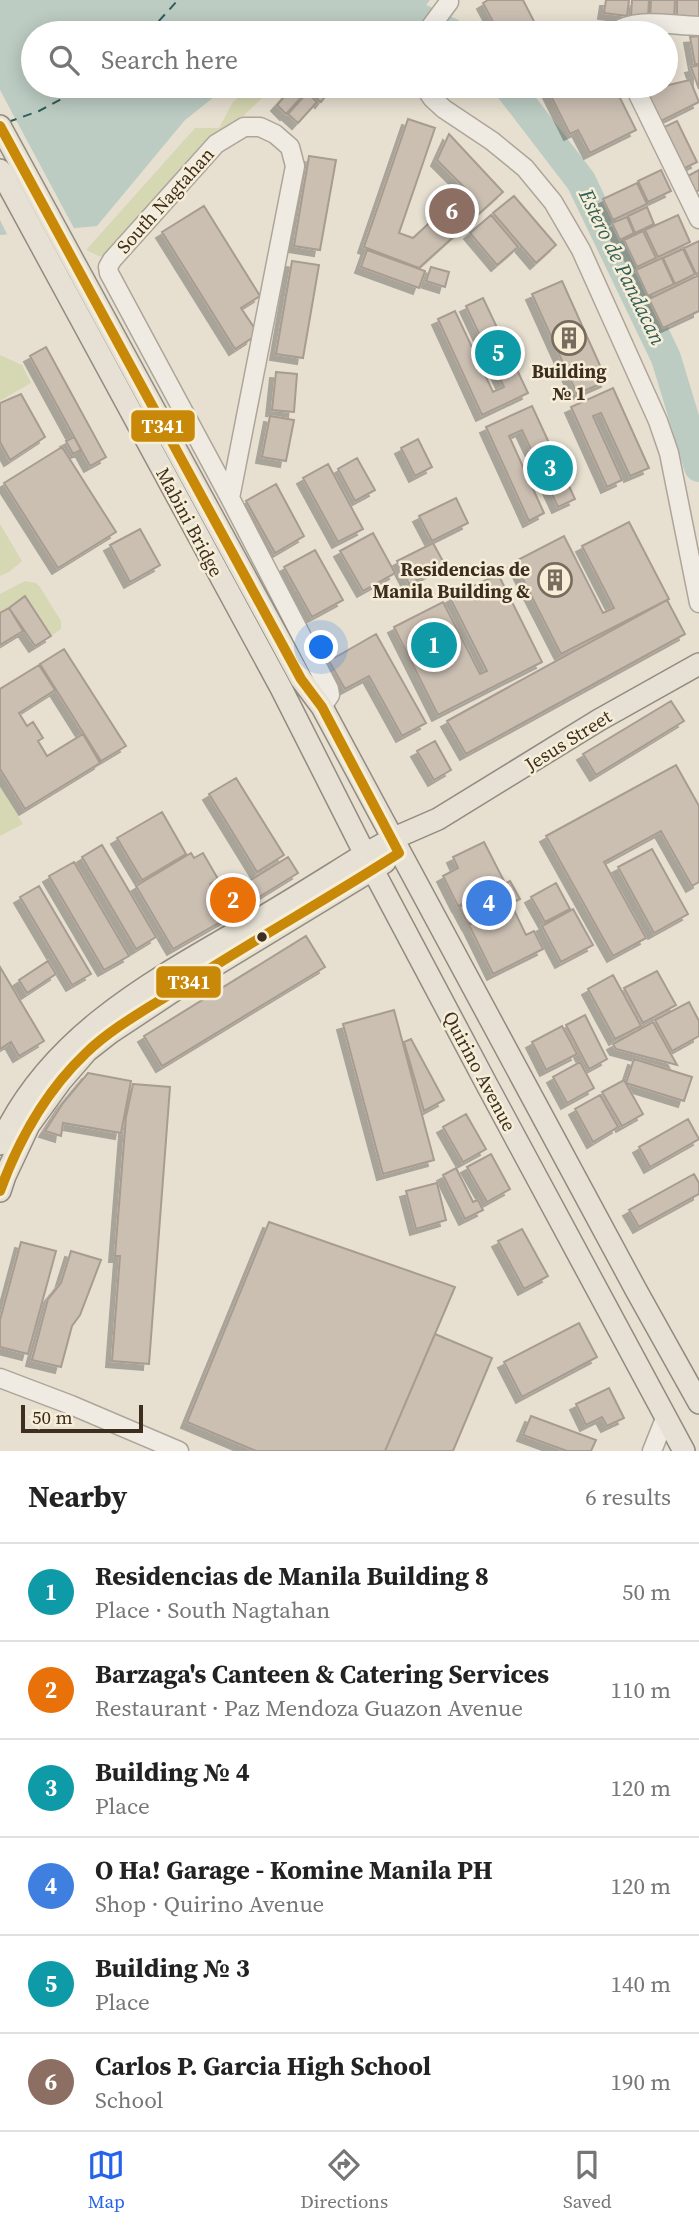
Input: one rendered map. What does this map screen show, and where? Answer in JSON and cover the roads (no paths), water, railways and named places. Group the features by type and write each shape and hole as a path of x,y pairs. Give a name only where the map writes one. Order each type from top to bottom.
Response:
{"main road":[{"name":"Mabini Bridge","path":"0,126 301,679"},
{"name":"Mabini Bridge","path":"0,170 281,688"},
{"name":"Jesus Street","path":"369,862 599,720 699,664"},
{"name":"Quirino Avenue","path":"301,679 322,707 699,1403"},
{"name":"Quirino Avenue","path":"281,688 480,1073 684,1451"},
{"path":"0,1144 17,1112 38,1083 99,1018 169,971 369,862"},
{"path":"0,1191 29,1125 87,1051 192,979 328,895 369,862"},
{"path":"480,1073 511,1057"},
{"path":"554,1208 582,1190"}],"street":[{"path":"436,21 445,9"},
{"path":"678,24 699,26"},
{"path":"432,98 525,168 553,202 582,250 658,421 669,453 699,603"},
{"path":"641,98 699,219"},
{"name":"South Nagtahan","path":"230,498 295,166 290,147 275,134 260,127 244,127 216,144 111,260 108,267 109,274 230,498 328,689 330,695 322,707"},
{"path":"0,1378 179,1451"},
{"path":"652,1451 666,1416"}],"waterway":[{"name":"Estero de Pandacan","path":"390,0 426,21"},
{"name":"Estero de Pandacan","path":"517,98 581,181 666,358 699,467"}],"place":[{"name":"Carlos P. Garcia High School","path":"452,211"},
{"name":"Building № 1","path":"569,338"},
{"name":"Building № 3","path":"498,353"},
{"name":"Building № 4","path":"550,468"},
{"name":"Residencias de Manila Building &","path":"555,580"},
{"name":"Residencias de Manila Building 8","path":"434,645"},
{"name":"Barzaga's Canteen & Catering Services","path":"233,900"},
{"name":"O Ha! Garage - Komine Manila PH","path":"489,903"}]}
